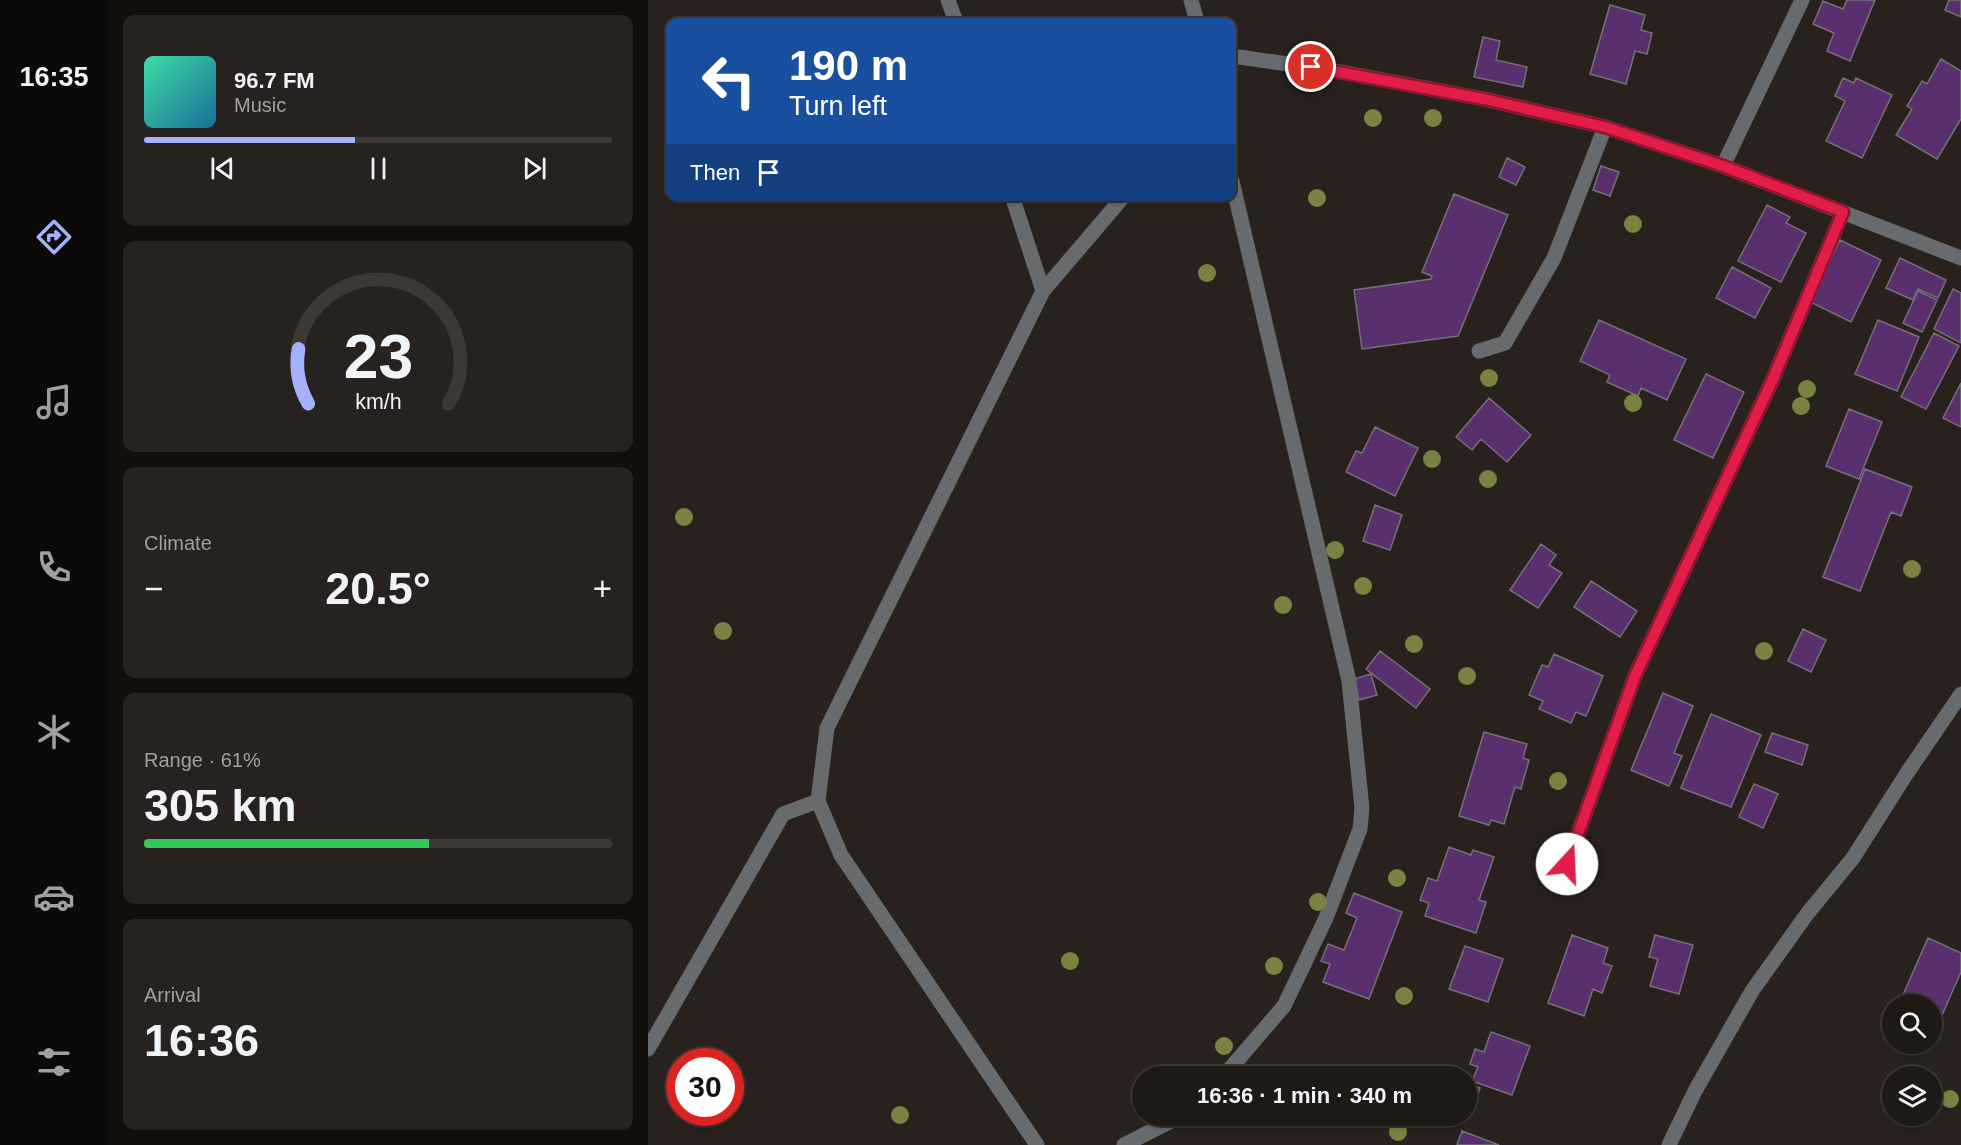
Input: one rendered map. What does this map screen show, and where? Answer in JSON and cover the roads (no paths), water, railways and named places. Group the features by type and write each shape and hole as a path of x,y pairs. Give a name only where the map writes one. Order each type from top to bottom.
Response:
{"street":[{"path":"948,0 955,18"},
{"path":"1191,0 1196,18"},
{"path":"1723,166 1802,0"},
{"path":"1236,57 1330,70 1484,99 1605,127 1723,166 1961,258"},
{"path":"1479,351 1505,343 1554,258 1605,127"},
{"path":"1232,1066 1284,1006 1326,918 1360,829 1362,808 1349,681 1236,199"},
{"path":"1014,201 1043,291"},
{"path":"1037,1145 841,855 818,801 827,728 1043,291 1120,201"},
{"path":"1567,864 1635,676 1772,381 1843,212"},
{"path":"1669,1145 1695,1091 1752,991 1807,914 1853,858 1907,772 1961,694"},
{"path":"648,1049 783,814 818,801"},
{"path":"1124,1145 1161,1126"}]}
